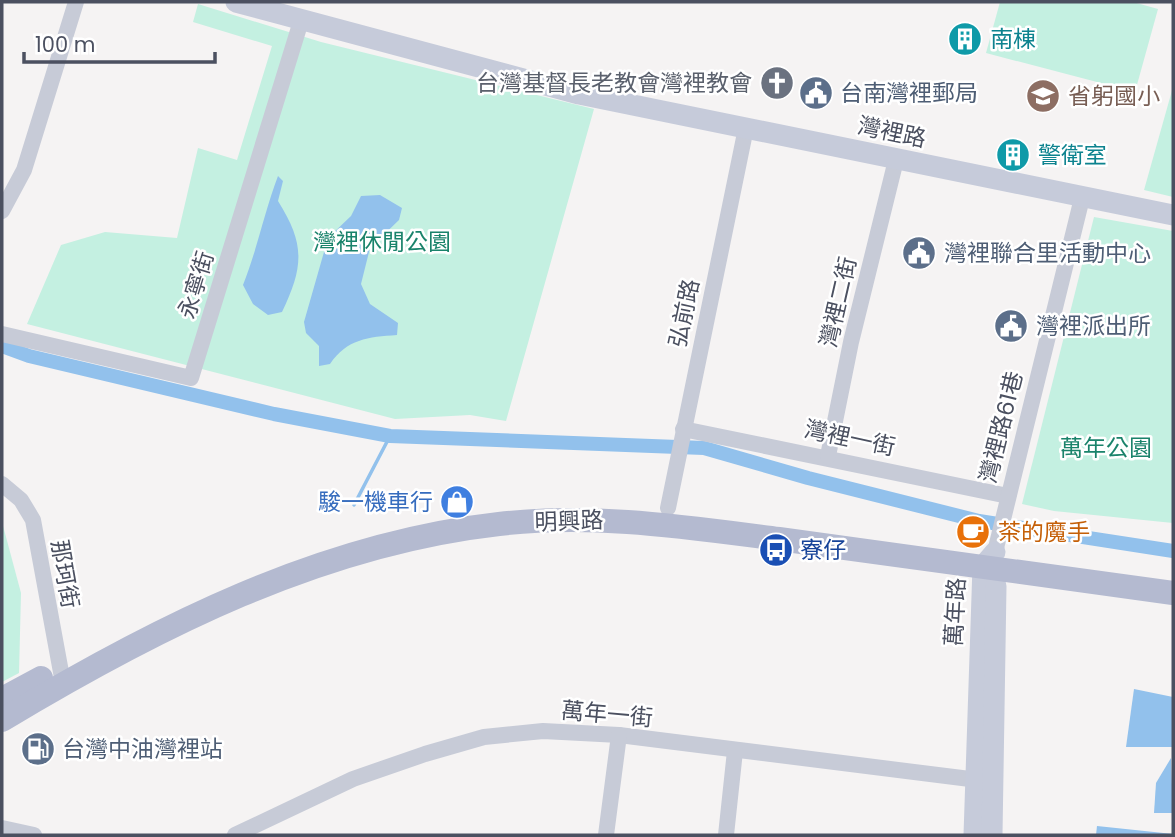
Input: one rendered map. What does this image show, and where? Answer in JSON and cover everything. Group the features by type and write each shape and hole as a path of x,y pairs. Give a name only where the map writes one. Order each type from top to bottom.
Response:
{"main road":[{"name":"明興路","path":"2,720 61,676 158,615 204,594 282,562 396,527 497,509 558,504 668,508 994,555 1173,577"},
{"name":"明興路","path":"2,699 287,577 397,542 500,524 570,519 654,522 994,555 1173,593"}],"street":[{"path":"2,211 24,170 76,2"},
{"name":"灣裡路","path":"236,2 579,94 1173,215"},
{"name":"永寧街","path":"2,334 191,378 301,21"},
{"name":"弘前路","path":"668,508 746,128"},
{"name":"灣裡二街","path":"828,456 852,342 896,160"},
{"name":"灣裡路61巷","path":"994,555 1082,198"},
{"name":"灣裡一街","path":"683,429 828,456 1007,500"},
{"name":"那珂街","path":"2,484 21,500 33,520 61,676"},
{"name":"萬年路","path":"974,835 983,781 994,555"},
{"name":"萬年一街","path":"235,835 353,779 466,740 543,731 619,735 983,781"},
{"path":"606,835 619,735"},
{"path":"726,835 735,751"},
{"name":"萬年路","path":"983,781 992,835"},
{"path":"2,828 34,835"}],"green space":[{"path":"1000,2 1133,2 1158,9 1135,92 986,53"},
{"name":"灣裡休閒公園","path":"198,4 321,42 594,109 506,421 470,415 395,419 27,324 61,245 105,232 177,238 198,148 237,160 272,46 193,22"},
{"path":"1173,87 1173,197 1144,190"},
{"name":"萬年公園","path":"1094,217 1173,231 1173,523 1054,511 1022,504"},
{"path":"2,522 21,593 19,673 2,682"}],"water":[{"path":"278,176 283,181 278,201 297,243 298,268 282,312 268,315 253,304 243,285"},
{"path":"380,195 402,208 399,220 370,248 361,284 370,304 398,323 397,335 351,344 330,364 319,366 319,346 306,333 304,322 328,238 351,216 361,196"},
{"path":"1134,689 1173,697 1173,747 1126,747"},
{"path":"1171,758 1173,813 1154,813 1156,783"},
{"path":"1097,826 1173,834 1173,835 1096,835"}],"waterway":[{"path":"2,346 29,356 274,414 390,436 704,448 808,478 979,521 1173,551"},
{"path":"354,505 390,436"}],"place":[{"name":"南棟","path":"965,39"},
{"name":"台灣基督長老教會灣裡教會","path":"777,83"},
{"name":"台南灣裡郵局","path":"816,93"},
{"name":"省躬國小","path":"1043,96"},
{"name":"警衛室","path":"1013,155"},
{"name":"灣裡聯合里活動中心","path":"919,253"},
{"name":"灣裡派出所","path":"1011,326"},
{"name":"駿一機車行","path":"457,502"},
{"name":"茶的魔手","path":"973,532"},
{"name":"寮仔","path":"776,550"},
{"name":"台灣中油灣裡站","path":"38,749"}]}
